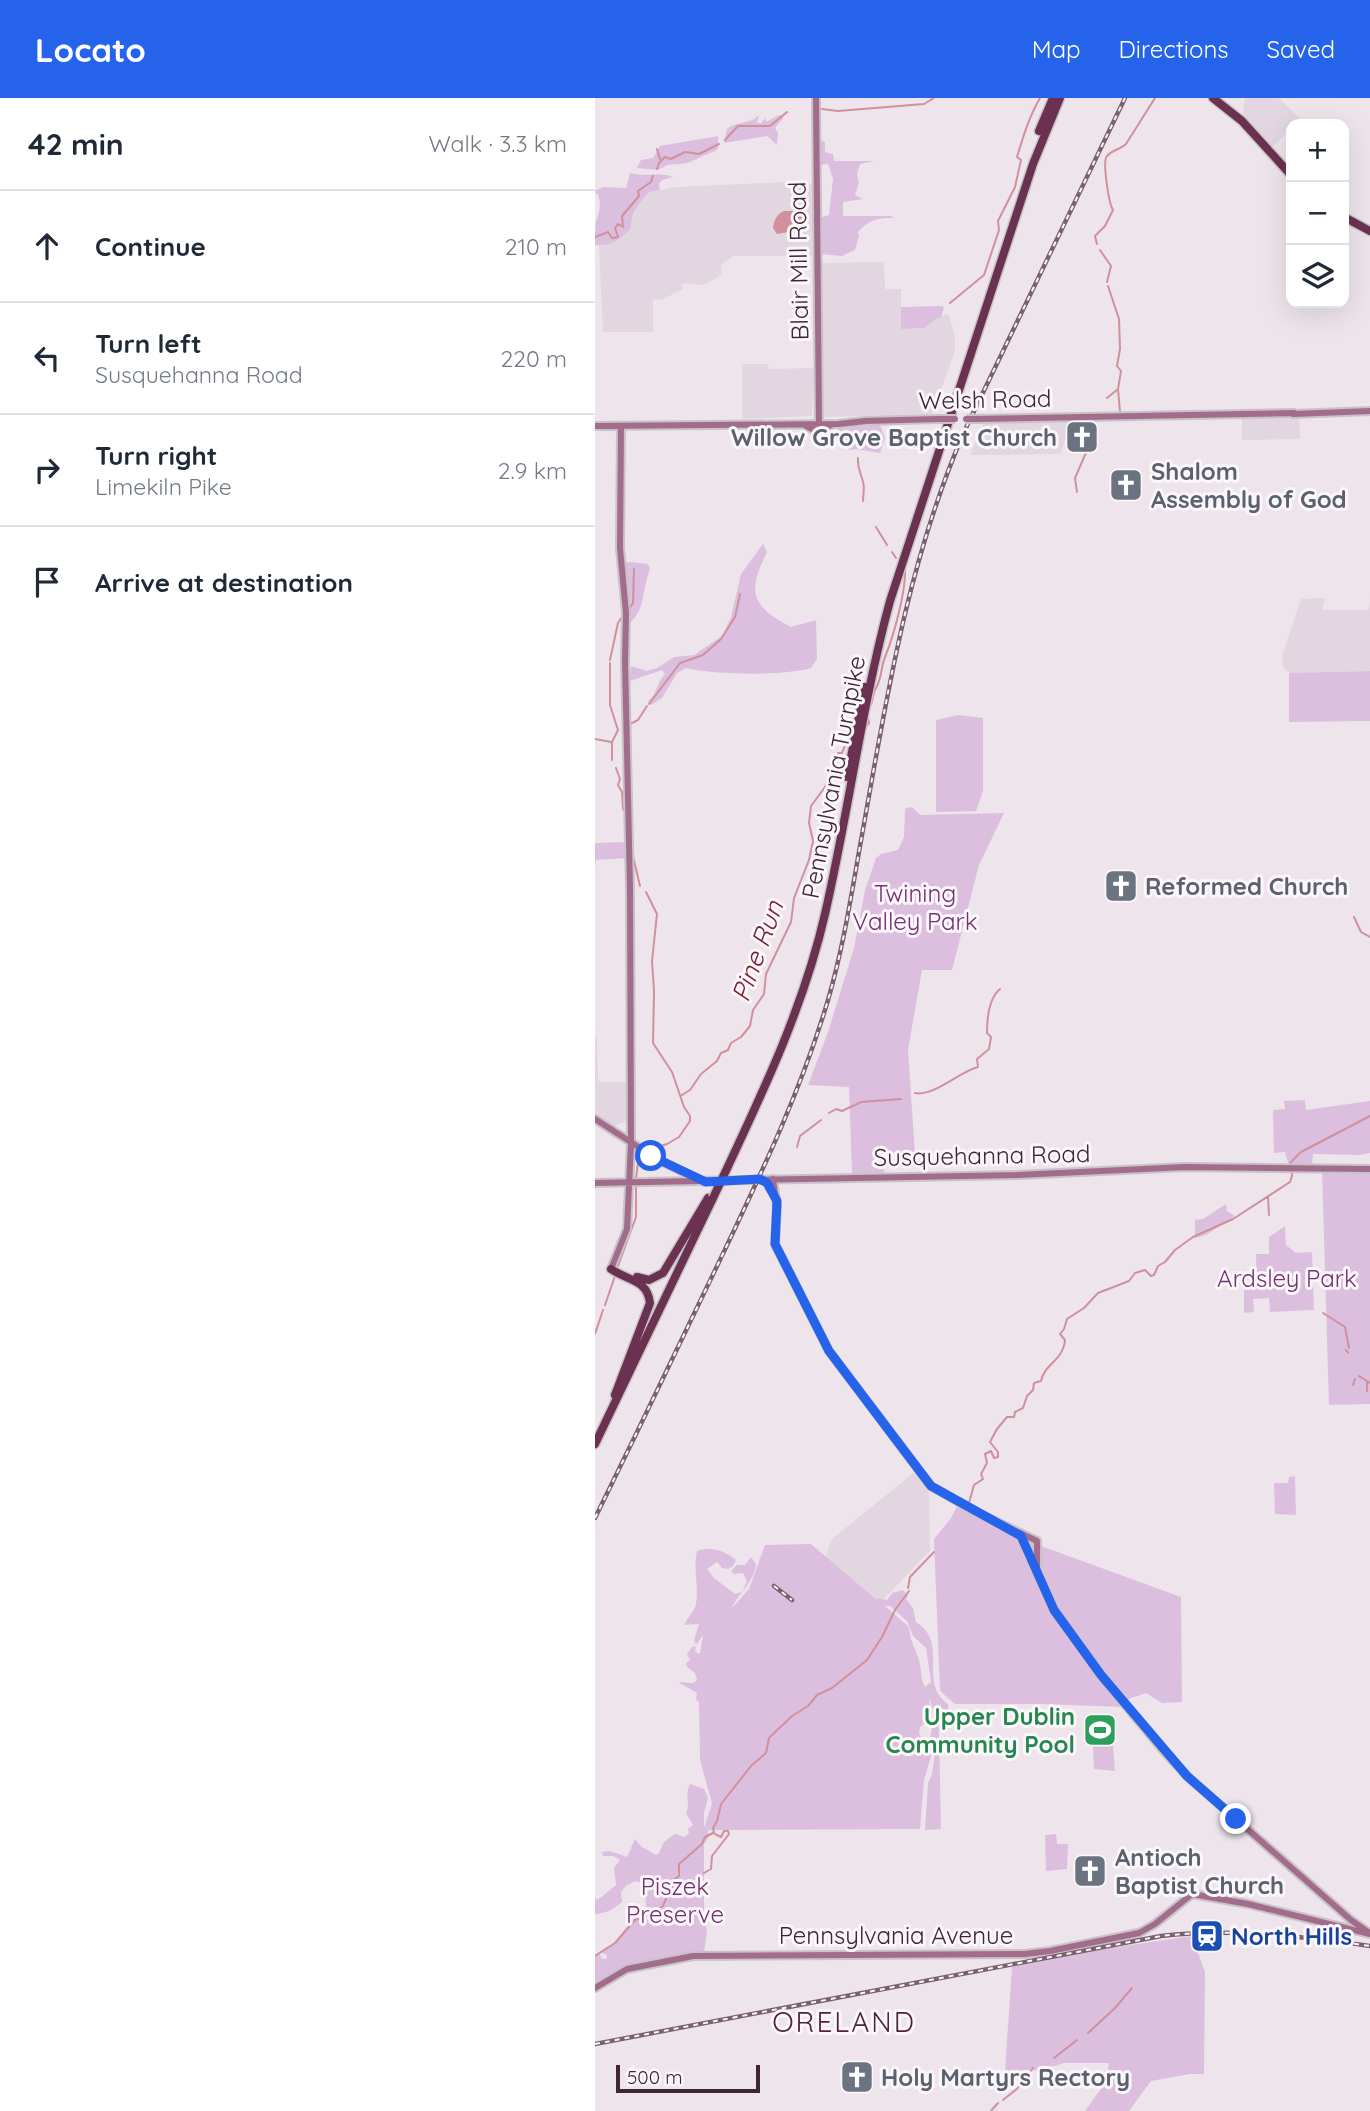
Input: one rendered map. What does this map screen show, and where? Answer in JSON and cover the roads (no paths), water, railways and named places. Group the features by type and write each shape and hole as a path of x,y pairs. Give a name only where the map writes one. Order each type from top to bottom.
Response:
{"highway":[{"name":"Pennsylvania Turnpike","path":"721,1177 770,1064 802,977 823,905 852,751 881,619 1030,155 1053,98"},
{"name":"Pennsylvania Turnpike","path":"595,1433 771,1075 801,995 825,916 877,649 890,601 1033,164 1060,98"},
{"path":"1210,98 1239,122 1286,169"},
{"path":"1349,220 1370,232"},
{"name":"Pennsylvania Turnpike","path":"595,1444 711,1197"},
{"path":"611,1269 645,1279 660,1276 711,1197"},
{"path":"610,1407 650,1303 648,1291 643,1285 611,1269"}],"main road":[{"name":"Blair Mill Road","path":"816,98 819,423"},
{"name":"Welsh Road","path":"595,426 1231,416 1370,411"},
{"name":"Welsh Road","path":"785,424 866,421"},
{"path":"794,424 810,427 818,438 826,426 838,424"},
{"path":"611,1269 627,1229 631,1143 631,889 626,612 620,548 621,426"},
{"path":"595,1119 675,1170 681,1181"},
{"path":"666,1164 706,1182"},
{"name":"Susquehanna Road","path":"595,1183 1018,1175 1185,1167 1370,1169"},
{"path":"675,1170 691,1175"},
{"path":"760,1179 765,1181 773,1192 778,1207 775,1244 829,1351 931,1486 1021,1536 1037,1541 1038,1572"},
{"path":"773,1179 773,1192"},
{"path":"1021,1536 1054,1610 1094,1665 1187,1776 1351,1920 1370,1933"},
{"name":"Pennsylvania Avenue","path":"595,1988 627,1969 693,1955 1011,1954 1050,1951 1139,1933 1189,1895 1235,1902 1370,1933"},
{"path":"1174,1908 1185,1902 1190,1905"}],"waterway":[{"path":"822,109 838,111 924,104 934,98"},
{"path":"950,303 984,275 999,230 998,221 1015,187 1021,160 1017,157 1029,120 1040,98"},
{"path":"1097,244 1095,236 1105,226 1113,210 1105,166 1107,156 1126,144 1155,98"},
{"path":"725,140 738,126 770,126 787,112"},
{"path":"657,169 665,157 671,159 685,152 699,154 719,144"},
{"path":"657,149 660,159"},
{"path":"595,237 608,232 612,238 618,237 615,228 618,224 623,227 622,216 639,196 638,191 651,182 653,176"},
{"path":"1100,250 1111,266 1107,282"},
{"path":"1107,398 1118,389 1121,371 1117,366 1120,349 1119,319 1108,286"},
{"path":"1118,389 1120,412"},
{"path":"1077,492 1075,478 1095,432"},
{"name":"Pine Run","path":"858,458 864,487 863,501"},
{"name":"Pine Run","path":"876,527 887,545"},
{"name":"Pine Run","path":"892,552 896,558"},
{"path":"629,609 633,603 634,569"},
{"name":"Pine Run","path":"869,708 899,613 905,569"},
{"path":"649,704 680,663 703,655 721,639 735,617 740,594"},
{"path":"610,660 618,623 624,614"},
{"path":"610,663 610,705 618,730 612,742 612,760"},
{"path":"630,724 638,720 647,706"},
{"name":"Pine Run","path":"866,727 869,723 868,717"},
{"name":"Pine Run","path":"682,1095 690,1090 701,1074 750,1026 753,1010 764,994 766,974 791,922 794,898 809,860 813,841 809,823 811,806 825,787 838,753 842,753 854,724"},
{"path":"595,739 611,742"},
{"path":"616,768 626,813"},
{"path":"632,824 632,843"},
{"path":"632,852 640,886"},
{"path":"646,892 657,914 652,961 653,1043 672,1072 684,1107 690,1116 690,1121 679,1137 649,1150"},
{"path":"1354,917 1361,932 1370,937"},
{"path":"915,1093 931,1091 978,1067 977,1059 989,1049 989,1010 1000,989"},
{"path":"829,1113 836,1109 842,1111 861,1102 901,1099"},
{"path":"969,1503 974,1485 983,1479 981,1474 987,1463 985,1454 991,1451 994,1458 998,1457 998,1452 990,1442 997,1429 1007,1417 1014,1417 1015,1412 1023,1408 1034,1383 1041,1381 1046,1370 1061,1353 1065,1340 1060,1334 1067,1319 1084,1308 1098,1293 1129,1281 1135,1273 1145,1270 1151,1276 1154,1275 1158,1266 1193,1237 1233,1219 1290,1182 1291,1162 1301,1152 1370,1116"},
{"path":"797,1147 800,1136 821,1120"},
{"name":"Pine Run","path":"636,1178 638,1163 644,1155"},
{"name":"Pine Run","path":"618,1266 636,1217 636,1186"},
{"path":"1268,1196 1269,1215"},
{"name":"Pine Run","path":"605,1305 615,1276"},
{"name":"Pine Run","path":"595,1334 603,1310"},
{"path":"1323,1313 1345,1327 1349,1348"},
{"path":"1359,1376 1370,1383"},
{"path":"1353,1385 1355,1379"},
{"path":"1367,1382 1367,1391"},
{"path":"908,1588 910,1577 934,1552"},
{"path":"714,1833 713,1828 721,1804 751,1766 766,1753 769,1738 792,1716 808,1706 817,1695 832,1688 867,1660 909,1591"},
{"path":"704,1873 711,1869 712,1856 729,1834 728,1831 724,1831 721,1837 715,1834"},
{"path":"595,1956 615,1943 635,1920 649,1916 663,1906 667,1896 673,1891 673,1880 679,1876 679,1864 702,1844 705,1837 713,1833"},
{"path":"1088,2033 1132,1988"},
{"path":"1054,2058 1077,2040"},
{"path":"1003,2100 1018,2088 1033,2068"},
{"path":"991,2111 998,2103"}],"railway":[{"path":"595,1518 750,1198 805,1067 828,1000 839,956 902,625 929,528 964,432 1125,98"},
{"path":"774,1586 792,1600"},
{"path":"595,2044 1161,1936 1266,1934 1370,1946"}],"place":[{"name":"Willow Grove Baptist Church","path":"1082,437"},
{"name":"Shalom Assembly of God","path":"1126,485"},
{"name":"Reformed Church","path":"1121,886"},
{"name":"Upper Dublin Community Pool","path":"1100,1730"},
{"name":"Antioch Baptist Church","path":"1090,1871"},
{"name":"North Hills","path":"1207,1936"},
{"name":"Holy Martyrs Rectory","path":"857,2077"}],"district":[{"name":"ORELAND","path":"844,2021"}],"park label":[{"name":"Twining Valley Park","path":"915,907"},
{"name":"Ardsley Park","path":"1287,1278"},
{"name":"Piszek Preserve","path":"675,1900"}]}
